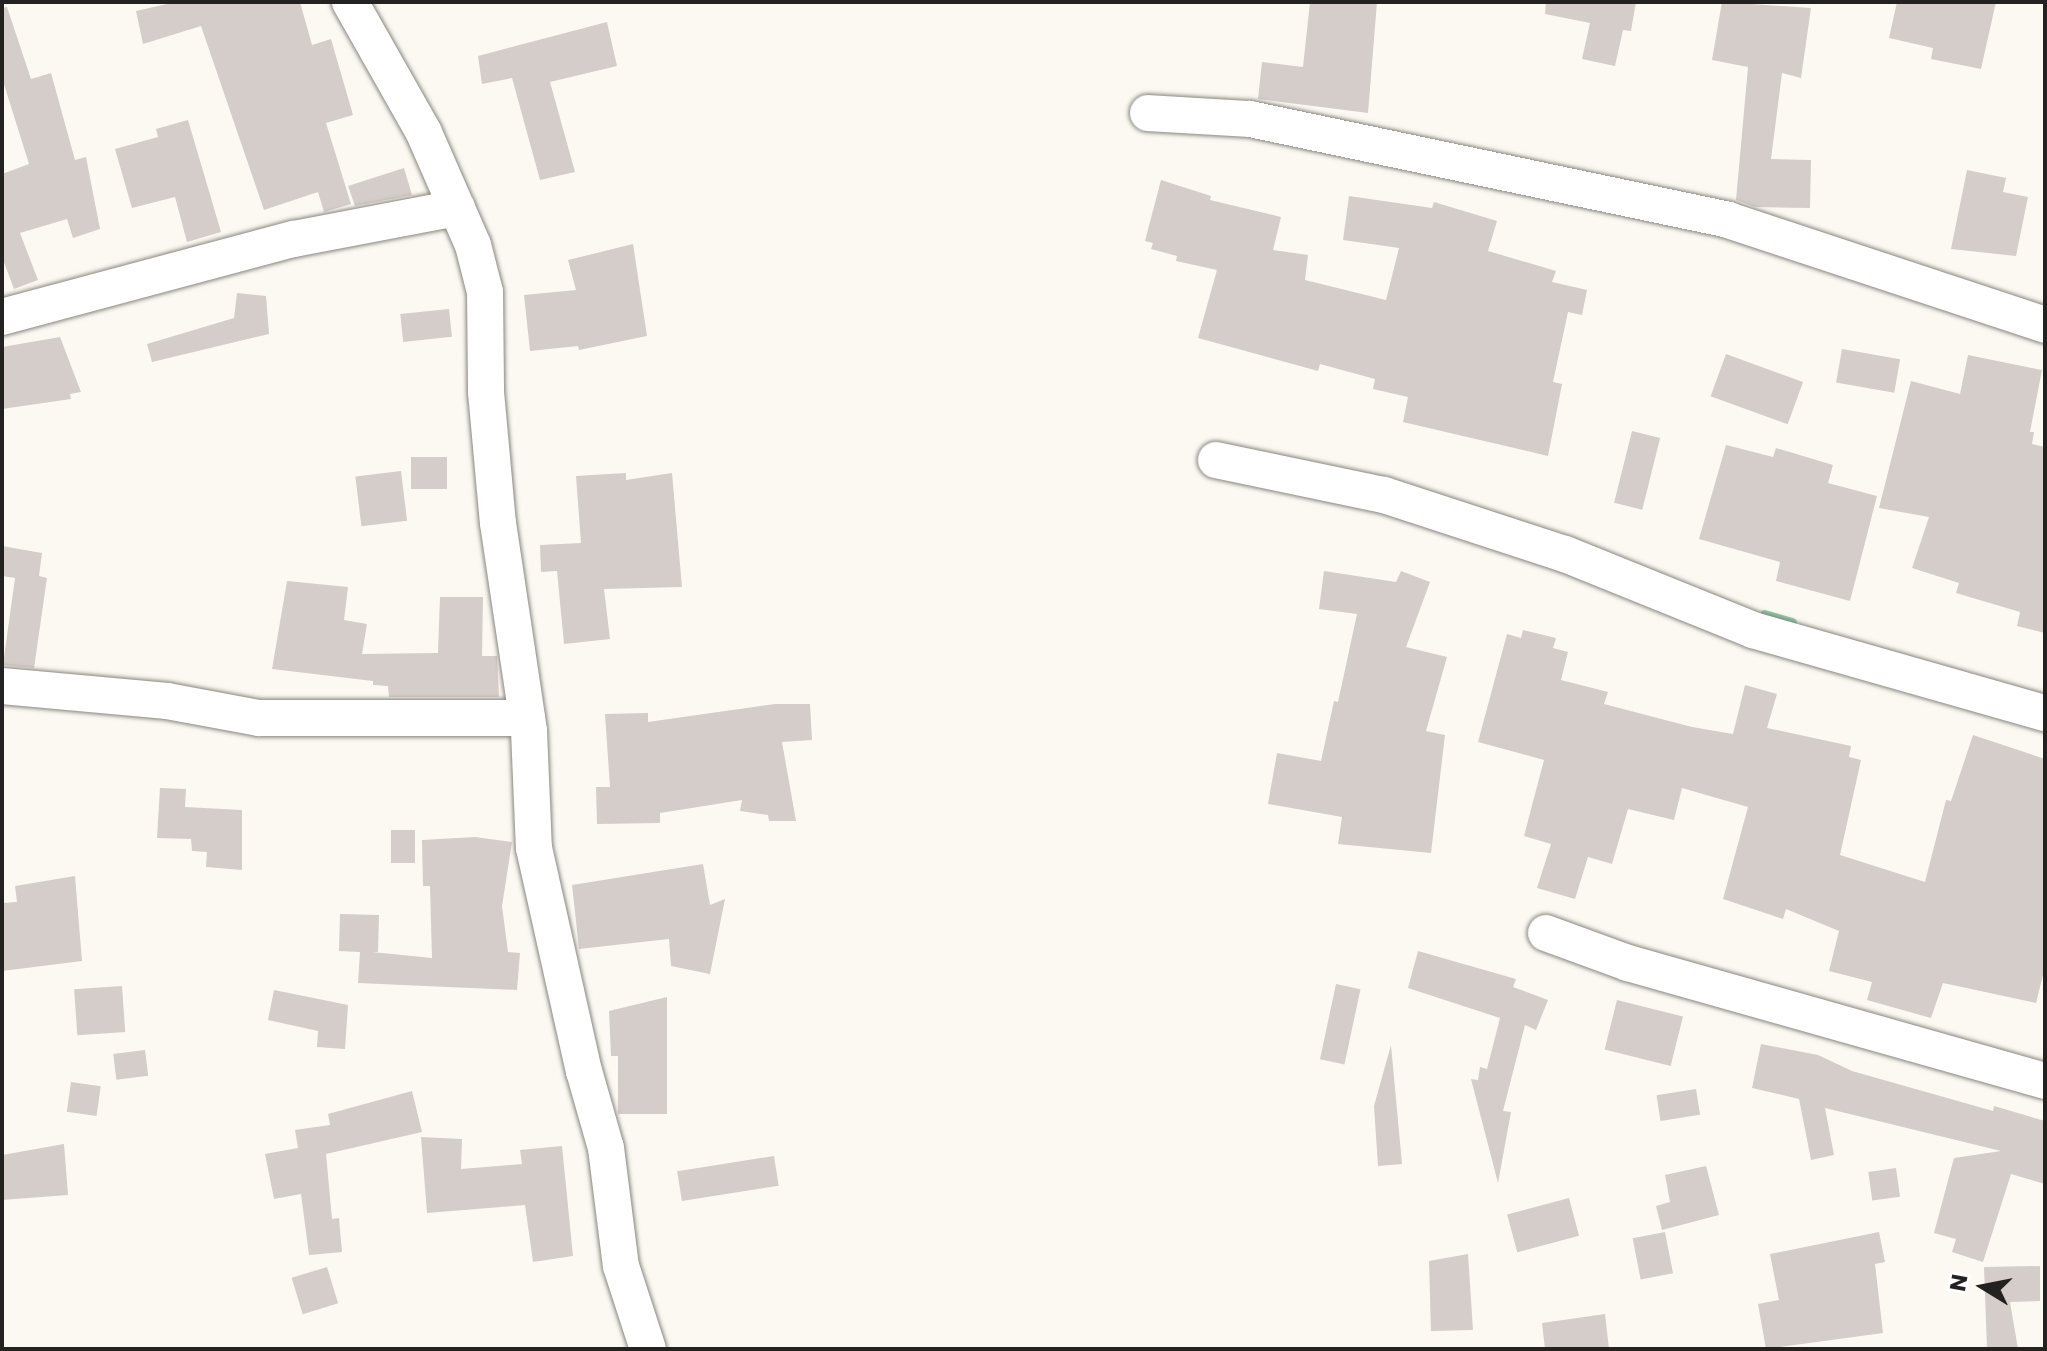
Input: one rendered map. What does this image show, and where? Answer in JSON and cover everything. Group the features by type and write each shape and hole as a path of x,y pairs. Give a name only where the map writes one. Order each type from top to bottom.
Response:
{"street":[{"path":"350,2 424,133 457,208 485,292 486,392 498,523 527,718 534,848 584,1071 606,1148 621,1266 648,1349"},
{"path":"1148,113 1250,119 1728,220 2045,325"},
{"path":"2,317 294,239 457,208"},
{"path":"1216,460 1384,495 1565,554 1753,630 2045,713"},
{"path":"2,686 167,701 259,718 527,718"},
{"path":"1546,933 1628,963 2045,1081"}],"building":[{"path":"176,2 300,2 312,45 331,39 353,115 326,123 351,204 324,212 318,192 264,210 201,26 143,44 136,11"},
{"path":"1310,2 1377,2 1368,113 1258,99 1262,62 1303,67"},
{"path":"1546,2 1636,2 1631,31 1623,30 1615,66 1582,59 1590,23 1545,14"},
{"path":"1722,2 1811,8 1801,78 1782,73 1771,159 1811,160 1810,208 1755,207 1736,200 1748,67 1712,60"},
{"path":"1897,2 1996,2 1981,69 1931,59 1933,48 1889,38"},
{"path":"7,7 31,79 51,73 75,160 86,157 100,229 73,238 67,219 20,233 38,280 14,289 2,257 2,174 29,164 2,78 2,8"},
{"path":"607,22 617,66 550,82 575,172 540,180 512,78 482,84 478,56"},
{"path":"188,120 221,232 187,242 175,197 132,208 115,149 158,137 156,129"},
{"path":"404,168 412,195 355,206 348,186"},
{"path":"1967,170 2006,178 2003,192 2028,197 2016,256 1951,249"},
{"path":"1161,180 1211,196 1210,200 1281,217 1273,250 1308,255 1305,280 1386,300 1399,248 1343,240 1349,196 1432,208 1434,202 1497,221 1488,251 1556,271 1552,282 1587,290 1582,315 1568,312 1553,382 1562,384 1548,456 1403,422 1408,397 1373,389 1375,379 1320,364 1318,371 1198,338 1217,270 1176,261 1177,256 1151,249 1153,243 1145,241"},
{"path":"633,244 647,336 579,350 578,346 530,351 524,295 576,290 568,260"},
{"path":"237,293 266,296 269,334 152,362 147,344 234,318"},
{"path":"449,309 452,337 403,342 400,314"},
{"path":"60,337 81,392 70,394 71,399 2,409 2,347"},
{"path":"1842,349 1900,359 1894,393 1836,382"},
{"path":"1726,354 1803,382 1788,424 1711,396"},
{"path":"1968,355 2042,370 2030,432 2034,432 2032,444 2045,447 2045,633 2017,626 2020,612 1956,593 1959,583 1912,568 1929,517 1879,508 1911,381 1960,394"},
{"path":"1632,431 1660,438 1642,510 1614,503"},
{"path":"1726,445 1773,457 1776,448 1833,465 1828,483 1877,496 1850,601 1776,581 1780,562 1699,539"},
{"path":"411,457 447,457 447,489 411,489"},
{"path":"401,471 407,521 361,526 355,477"},
{"path":"626,473 626,480 672,473 682,587 604,589 610,639 564,644 557,571 541,572 540,545 581,543 576,476"},
{"path":"2,546 42,553 39,576 47,578 34,668 3,665 15,578 2,576"},
{"path":"1324,571 1396,582 1401,571 1430,582 1406,647 1447,657 1426,731 1445,735 1431,853 1338,844 1342,817 1268,804 1277,753 1321,761 1334,701 1338,702 1357,614 1319,609"},
{"path":"287,581 348,587 344,620 367,624 362,654 438,653 440,597 483,597 482,656 497,656 499,697 389,697 388,686 373,685 373,681 272,669"},
{"path":"1523,630 1556,638 1553,648 1568,652 1561,680 1608,692 1604,704 1692,727 1733,734 1745,685 1777,694 1767,728 1851,746 1849,757 1861,760 1840,855 1925,882 1946,800 1951,801 1973,735 2045,759 2045,967 2036,1003 1943,983 1931,1018 1867,1000 1872,982 1829,971 1839,931 1786,909 1783,919 1723,899 1748,807 1682,788 1674,820 1628,809 1612,864 1588,857 1575,899 1537,888 1551,844 1524,836 1544,760 1478,742 1507,634 1521,638"},
{"path":"775,704 810,704 812,740 782,742 796,821 769,821 768,815 740,811 742,800 660,813 660,823 597,824 596,787 610,787 605,714 648,713 648,722"},
{"path":"160,788 186,789 185,807 242,810 242,870 206,867 207,852 192,851 191,839 157,838"},
{"path":"391,830 415,830 415,863 391,863"},
{"path":"475,837 512,842 502,906 508,952 520,953 517,990 358,983 360,952 339,951 340,914 379,915 378,952 372,952 432,958 430,886 423,886 422,840"},
{"path":"703,864 710,905 725,899 710,974 671,966 669,939 579,949 572,885"},
{"path":"75,876 82,961 2,971 2,903 17,902 15,886"},
{"path":"1418,951 1516,979 1513,987 1548,1000 1536,1030 1525,1025 1503,1111 1511,1112 1498,1183 1471,1079 1478,1080 1480,1067 1487,1069 1500,1018 1408,988"},
{"path":"1336,984 1360,989 1344,1065 1320,1059"},
{"path":"122,986 125,1032 77,1035 74,989"},
{"path":"274,990 348,1005 345,1049 317,1047 318,1031 268,1020"},
{"path":"667,997 667,1114 618,1114 618,1056 611,1056 609,1011"},
{"path":"1617,1000 1683,1016 1671,1066 1605,1049"},
{"path":"1761,1044 1818,1055 1852,1071 1993,1111 1994,1106 2045,1121 2045,1184 2011,1174 1983,1262 1952,1252 1956,1239 1934,1233 1954,1158 2001,1151 1825,1108 1834,1155 1811,1160 1799,1099 1752,1088"},
{"path":"1391,1045 1402,1164 1378,1166 1374,1106"},
{"path":"145,1050 148,1076 116,1080 113,1054"},
{"path":"71,1082 101,1086 97,1116 67,1112"},
{"path":"1696,1089 1700,1115 1661,1121 1656,1095"},
{"path":"412,1091 422,1132 326,1154 332,1219 339,1218 342,1252 309,1255 301,1194 274,1199 265,1154 298,1148 295,1130 330,1125 328,1114"},
{"path":"421,1137 462,1139 461,1169 522,1164 520,1150 562,1146 573,1256 533,1262 525,1205 427,1213"},
{"path":"64,1144 68,1195 2,1200 2,1155"},
{"path":"774,1156 779,1186 682,1201 677,1171"},
{"path":"1706,1166 1719,1215 1662,1230 1656,1206 1670,1202 1665,1175"},
{"path":"1896,1168 1900,1197 1872,1201 1868,1172"},
{"path":"1569,1198 1579,1236 1517,1252 1507,1215"},
{"path":"1665,1232 1673,1273 1641,1280 1633,1238"},
{"path":"1879,1232 1885,1262 1875,1264 1883,1333 1766,1349 1758,1304 1779,1300 1770,1254"},
{"path":"1468,1254 1473,1330 1431,1331 1429,1261"},
{"path":"2040,1266 2040,1301 2010,1302 2018,1349 1987,1349 1984,1267"},
{"path":"327,1267 338,1303 303,1314 292,1278"},
{"path":"1605,1314 1609,1349 1545,1349 1542,1323"}],"waterway":[{"path":"1764,614 1792,622"}]}
